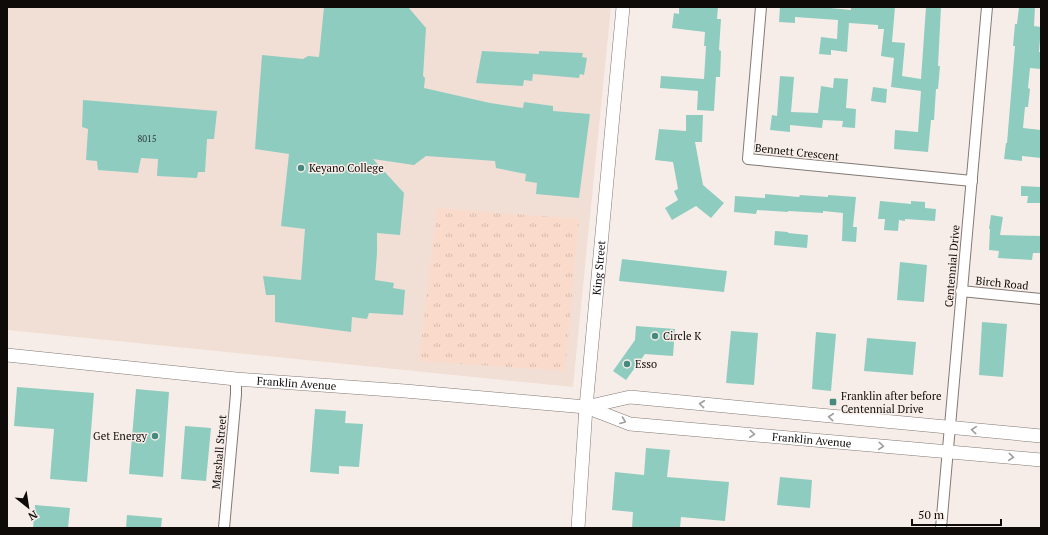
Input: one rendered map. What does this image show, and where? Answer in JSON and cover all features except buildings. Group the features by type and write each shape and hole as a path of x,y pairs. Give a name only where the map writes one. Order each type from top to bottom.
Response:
{"main road":[{"name":"King Street","path":"578,528 586,407 623,7"},
{"name":"Franklin Avenue","path":"7,355 236,379 405,391 586,407 630,424 1041,460"},
{"name":"Franklin Avenue","path":"586,407 630,397 1041,436"}],"street":[{"name":"Bennett Crescent","path":"761,7 748,159 972,181"},
{"name":"Centennial Drive","path":"941,528 987,7"},
{"name":"Birch Road","path":"961,291 1041,299"},
{"name":"Marshall Street","path":"224,528 236,394 236,379"}],"shaded area":[{"name":"Keyano College","path":"7,7 611,7 573,387 7,330"}],"green space":[{"path":"437,208 579,219 565,371 419,361"}],"place":[{"name":"Keyano College","path":"301,168"},
{"name":"Circle K","path":"655,336"},
{"name":"Esso","path":"627,364"},
{"name":"Franklin after before Centennial Drive","path":"833,402"},
{"name":"Get Energy","path":"155,436"}]}
